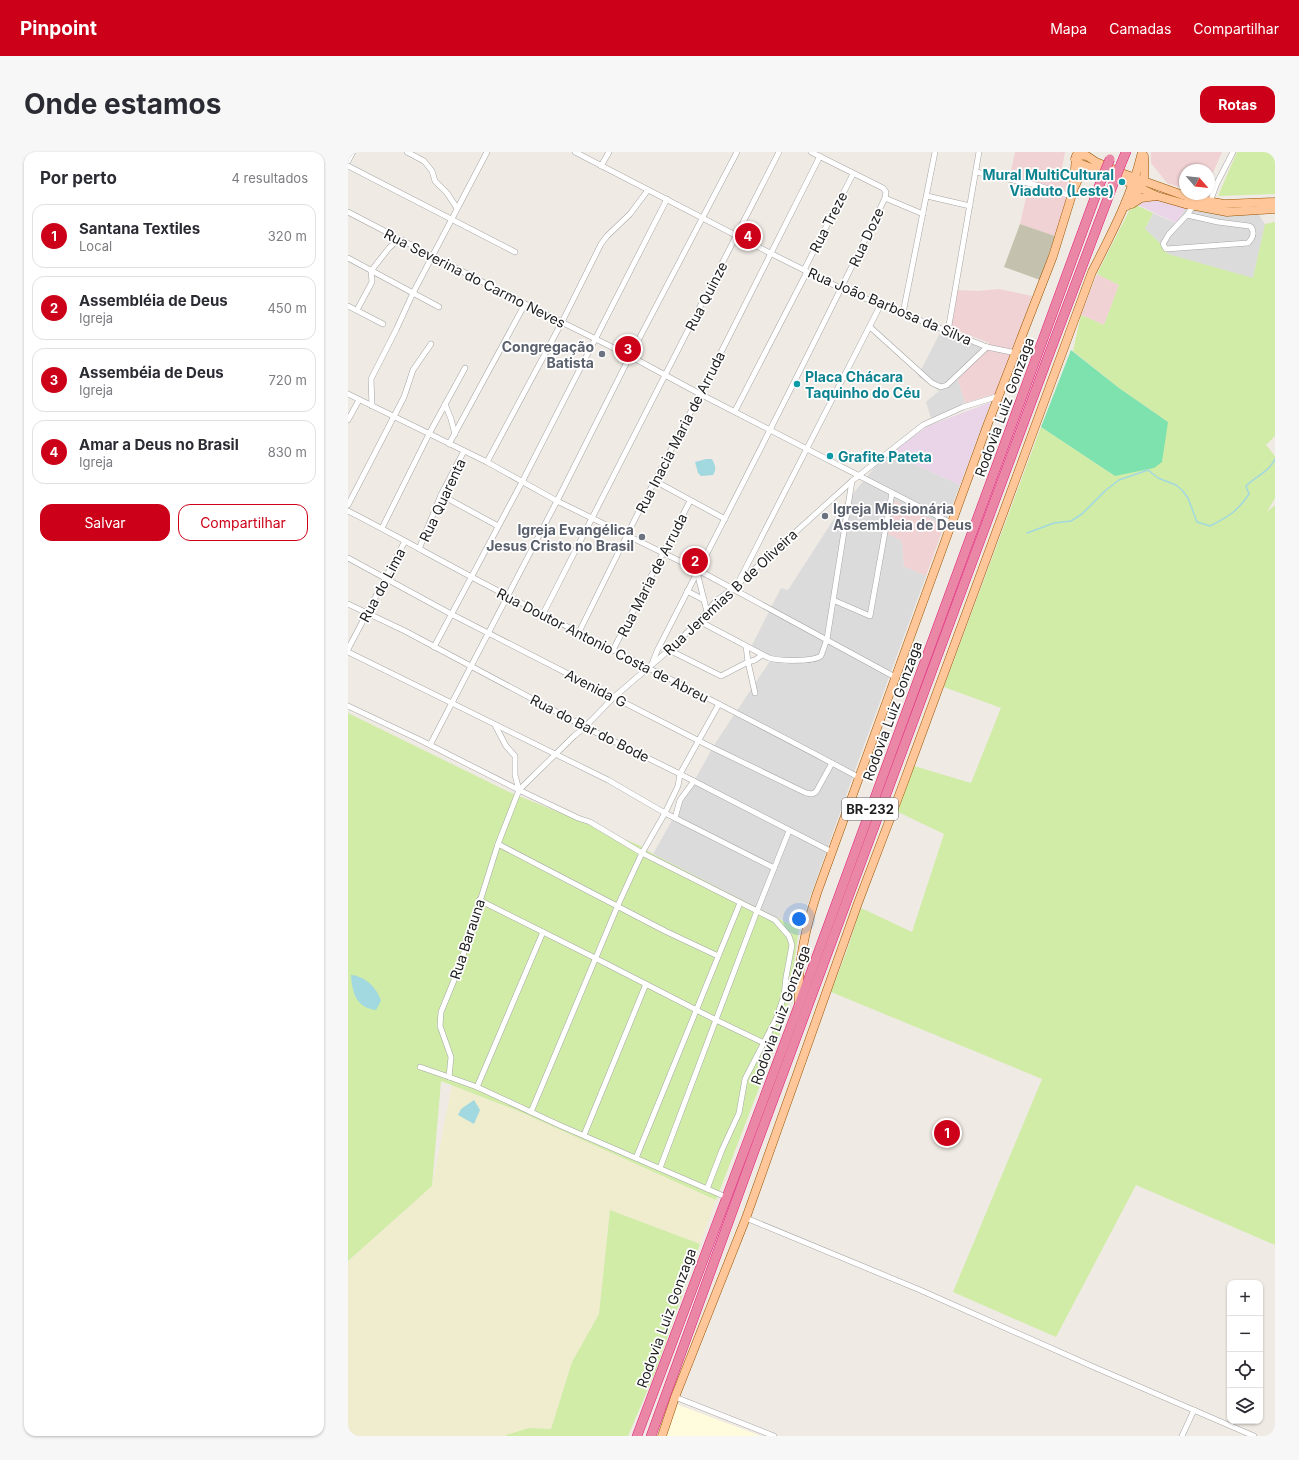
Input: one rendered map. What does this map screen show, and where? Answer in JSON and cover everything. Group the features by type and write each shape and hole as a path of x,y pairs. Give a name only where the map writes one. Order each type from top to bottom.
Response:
{"highway":[{"name":"Rodovia Luiz Gonzaga","path":"651,1436 752,1157 1045,365 1119,181 1121,164 1126,152"},
{"name":"Rodovia Luiz Gonzaga","path":"637,1436 799,1005 1111,156"}],"main road":[{"path":"1092,152 1095,165"},
{"path":"1124,211 1143,185 1145,169 1143,152"},
{"path":"1124,211 1143,152"},
{"path":"1072,192 1077,155 1087,156 1095,165 1119,181 1134,181"},
{"path":"1072,192 1082,171 1095,165 1143,185 1157,196 1193,206 1227,212 1275,210"},
{"path":"1145,169 1153,180 1162,188"},
{"path":"1143,185 1162,188 1210,202 1232,204 1275,202"},
{"name":"BR-232","path":"832,852 951,523 1053,256 1072,192"},
{"path":"1124,211 1141,198 1157,196"},
{"name":"BR-232","path":"662,1436 675,1397 746,1218 858,903 1092,272 1124,211"},
{"path":"799,1005 798,982 806,931 817,893 832,852"}],"street":[{"path":"348,162 353,152"},
{"path":"406,152 424,161 432,171 435,181 447,193 457,208"},
{"path":"372,406 371,379 413,293 487,152"},
{"name":"Rua João Barbosa da Silva","path":"575,152 736,236 842,289 948,330 987,347 1016,353"},
{"path":"601,166 609,152"},
{"path":"430,745 736,152"},
{"name":"Rua Quinze","path":"543,614 779,152"},
{"path":"811,152 883,188 886,192 885,197 923,214"},
{"path":"904,313 935,152"},
{"path":"948,330 979,152"},
{"path":"1210,202 1217,183 1232,152"},
{"name":"Rua Inacia Maria de Arruda","path":"579,632 820,156"},
{"path":"348,166 515,252"},
{"path":"976,172 1072,192"},
{"name":"Rua Treze","path":"735,411 853,174"},
{"name":"Rua Quarenta","path":"488,462 562,322 603,240 630,214 648,190"},
{"path":"927,196 970,206"},
{"name":"Rua Doze","path":"650,667 697,571 842,289 885,197"},
{"path":"434,647 522,482 667,199"},
{"path":"1187,215 1218,222 1252,227 1252,238 1248,243 1166,249 1164,247 1164,242 1169,234 1187,215 1193,206"},
{"name":"Rua Severina do Carmo Neves","path":"348,212 770,429"},
{"path":"357,310 372,282 371,270 389,248 399,239"},
{"path":"348,258 439,307"},
{"path":"449,444 525,304"},
{"path":"738,584 881,304"},
{"path":"348,306 383,324"},
{"name":"Rua João Barbosa da Silva","path":"870,327 932,382 941,387 947,385 987,347"},
{"path":"348,505 394,418 414,370 431,344"},
{"path":"382,528 429,434 465,368"},
{"path":"348,394 394,418 488,462 557,501 732,588 895,676"},
{"name":"Rua Jeremias B de Oliveira","path":"519,790 614,697 669,650 699,621 715,602 738,584 859,475 923,425 963,407 999,396"},
{"path":"348,420 359,400"},
{"path":"445,404 455,434"},
{"path":"770,429 951,523"},
{"name":"Rua Quarenta","path":"419,549 441,495 464,451"},
{"path":"655,481 725,519"},
{"path":"699,621 768,658 780,660 818,658 823,652 827,639 852,481"},
{"path":"833,600 870,616 892,493"},
{"path":"441,495 498,526"},
{"name":"Rua Maria de Arruda","path":"613,650 690,501"},
{"name":"Rua Doutor Antonio Costa de Abreu","path":"348,512 382,528 470,577 613,650 650,667 858,777"},
{"name":"Rua do Lima","path":"348,651 405,541"},
{"name":"Avenida G","path":"348,558 451,614 489,632 699,741 768,776 809,794 816,792 832,763"},
{"path":"697,571 707,612"},
{"path":"687,591 704,600"},
{"name":"Rua do Bar do Bode","path":"348,604 471,666 585,727 832,852"},
{"path":"746,646 755,693"},
{"path":"669,650 721,676 755,660 762,654"},
{"path":"348,651 608,780 675,818 774,868"},
{"path":"531,1112 618,905 642,853 679,783 680,774 719,704"},
{"path":"348,706 519,790 578,818 590,822 642,853 775,920 789,936 792,945 784,996 776,1019 745,1079 739,1113 722,1150 707,1189"},
{"path":"495,725 506,746 514,756 515,774 519,790"},
{"path":"675,818 680,800 694,781"},
{"name":"Rua Barauna","path":"449,1077 451,1057 440,1026 441,1012 459,968 479,900 498,844 519,790"},
{"path":"660,1168 757,911 789,831"},
{"path":"498,844 618,905 665,931 718,956"},
{"path":"479,900 764,1043"},
{"path":"636,1158 740,903"},
{"path":"477,1087 543,932"},
{"path":"584,1135 646,984"},
{"path":"420,1067 477,1087 726,1197"},
{"path":"746,1218 920,1290 1254,1436"},
{"path":"675,1397 774,1436"},
{"path":"1182,1436 1194,1410"}],"shaded area":[{"path":"1015,152 1065,152 1061,173 1071,187 1055,236 1020,224 1030,180 1010,176"},
{"path":"1151,152 1222,152 1215,168 1215,164 1179,164 1179,187 1167,183 1151,163"},
{"path":"1154,198 1186,208 1176,223 1134,203"},
{"path":"1186,208 1259,215 1265,224 1253,279 1168,254 1158,241 1145,229 1153,213 1175,223"},
{"path":"1020,224 1055,236 1040,280 1004,267"},
{"path":"1097,274 1119,285 1104,325 1081,315"},
{"path":"999,289 1032,296 998,393 965,403 958,380 989,343 951,328 958,290 978,291"},
{"path":"941,331 987,350 958,380 965,403 931,418 926,402 939,391 918,376"},
{"path":"991,402 960,485 890,453 928,426"},
{"path":"890,453 960,485 944,526 895,501 902,541 904,566 926,576 799,929 653,854 716,742 772,658 751,647 781,588 788,590 839,511 878,463"},
{"path":"895,501 944,526 926,576 904,566 902,541 888,534"},
{"path":"452,1085 516,1110 716,1200 700,1244 610,1210 599,1314 572,1362 551,1429 529,1428 506,1436 348,1436 348,1261 432,1186"},
{"path":"676,1404 761,1436 666,1436"}],"green space":[{"path":"1237,152 1275,152 1275,194 1218,196"},
{"path":"1136,205 1153,213 1145,229 1158,241 1168,254 1253,278 1265,224 1275,222 1275,436 1266,445 1275,456 1275,498 1267,512 1275,505 1275,1245 1136,1185 1056,1337 953,1292 1042,1079 831,992 861,908 912,932 944,834 896,811 914,766 971,783 1001,708 944,687 1041,427 1115,476 1168,422 1119,388 1073,351 1081,315 1104,325 1119,285 1097,274 1129,211"},
{"path":"1071,350 1119,388 1168,422 1162,462 1154,468 1115,476 1041,427"},
{"path":"348,713 507,791 639,845 653,854 799,929 786,1018 716,1200 516,1110 441,1081 432,1186 348,1261"},
{"path":"610,1210 700,1244 656,1370 628,1436 506,1436 529,1428 551,1429 572,1362 599,1314"}],"water":[{"path":"712,459 715,465 715,471 713,475 701,476 698,473 695,462"},
{"path":"351,975 366,980 377,992 381,1001 376,1010 369,1009 364,1006 356,998"},
{"path":"474,1100 480,1110 474,1124 458,1115 461,1109"}],"waterway":[{"path":"1027,533 1054,523 1071,521 1082,514 1106,490 1119,480 1148,470 1158,478 1176,485 1182,490 1188,498 1197,522 1210,526 1227,516 1241,505 1249,494 1246,486 1266,471 1275,459"}],"place":[{"name":"Mural MultiCultural Viaduto (Leste)","path":"1122,182"},
{"name":"Amar a Deus no Brasil","path":"748,236"},
{"name":"Assembéia de Deus","path":"628,349"},
{"name":"Congregação Batista","path":"602,354"},
{"name":"Placa Chácara Taquinho do Céu","path":"797,384"},
{"name":"Grafite Pateta","path":"830,456"},
{"name":"Igreja Missionária Assembleia de Deus","path":"825,516"},
{"name":"Igreja Evangélica Jesus Cristo no Brasil","path":"642,537"},
{"name":"Assembléia de Deus","path":"695,561"},
{"name":"Santana Textiles","path":"947,1133"}]}
